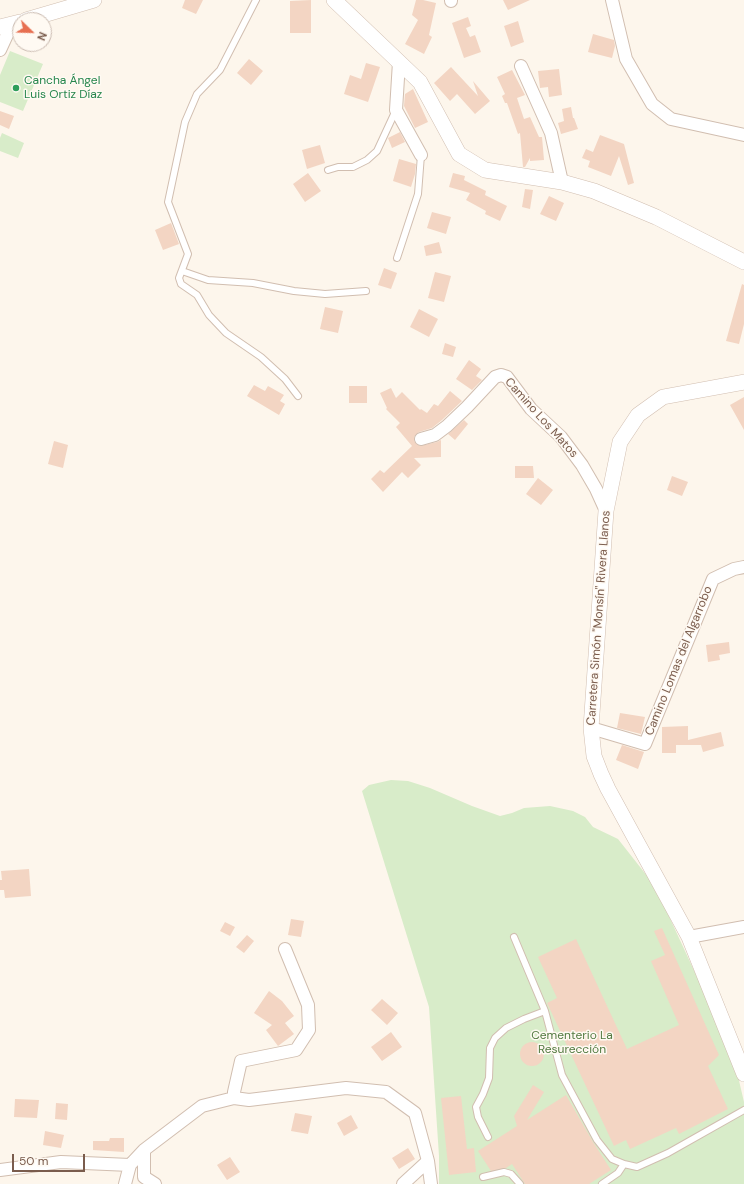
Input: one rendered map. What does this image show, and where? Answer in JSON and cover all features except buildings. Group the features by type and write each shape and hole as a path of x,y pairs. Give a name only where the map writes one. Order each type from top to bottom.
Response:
{"street":[{"path":"52,12 94,0"},
{"path":"334,0 420,82 459,154 485,170 562,182 594,192 656,217 744,262"},
{"path":"612,0 626,60 652,104 671,119 744,135"},
{"path":"0,50 11,24"},
{"path":"399,62 396,110 421,155"},
{"path":"521,66 551,133 562,182"},
{"name":"Camino Los Matos","path":"421,439 435,435 446,426 467,408 495,377 501,375 507,376 531,409 561,437 582,465 596,489 606,511"},
{"name":"Carretera Simón \"Monsín\" Rivera Llanos","path":"744,382 663,397 638,415 620,442 606,511 591,728 594,756 608,789 689,937 744,1074"},
{"name":"Camino Lomas del Algarrobo","path":"591,728 645,744 714,579 734,569 744,567"},
{"path":"689,937 744,927"},
{"path":"234,1098 241,1061 296,1050 309,1030 308,1005 285,949"},
{"path":"124,1184 130,1164 144,1150 202,1106 234,1098 250,1100 346,1088 386,1092 415,1113 428,1161 432,1184"},
{"path":"144,1150 144,1177 155,1184"},
{"path":"403,1184 428,1161"},
{"path":"0,1170 61,1162 130,1164"}],"lane":[{"path":"256,0 220,70 197,94 185,122 168,202 188,254 179,278 181,284 197,295 209,315 226,333 261,357 285,379 298,396"},
{"path":"328,170 338,167 353,167 367,160 377,151 396,110"},
{"path":"397,258 418,194 421,155"},
{"path":"182,271 208,280 253,283 294,291 325,294 366,291"},
{"path":"514,937 545,1011 562,1076 598,1140 612,1158 624,1164 636,1167 668,1153 744,1110"},
{"path":"488,1137 478,1117 476,1107 490,1078 490,1048 496,1038 506,1028 524,1018 545,1011"},
{"path":"602,1184 618,1173 624,1164"},
{"path":"483,1177 504,1172 511,1174 520,1184"}],"green space":[{"name":"Cancha Ángel Luis Ortiz Díaz","path":"10,51 43,64 23,111 0,102 0,75"},
{"path":"2,133 24,143 18,158 0,151 0,138"},
{"name":"Cementerio La Resurección","path":"391,780 408,781 430,788 500,816 524,808 550,806 573,811 585,817 593,827 618,839 655,886 733,1055 744,1102 744,1184 439,1184 439,1156 429,1007 362,791 369,785"}],"place":[{"name":"Cancha Ángel Luis Ortiz Díaz","path":"16,88"}]}
